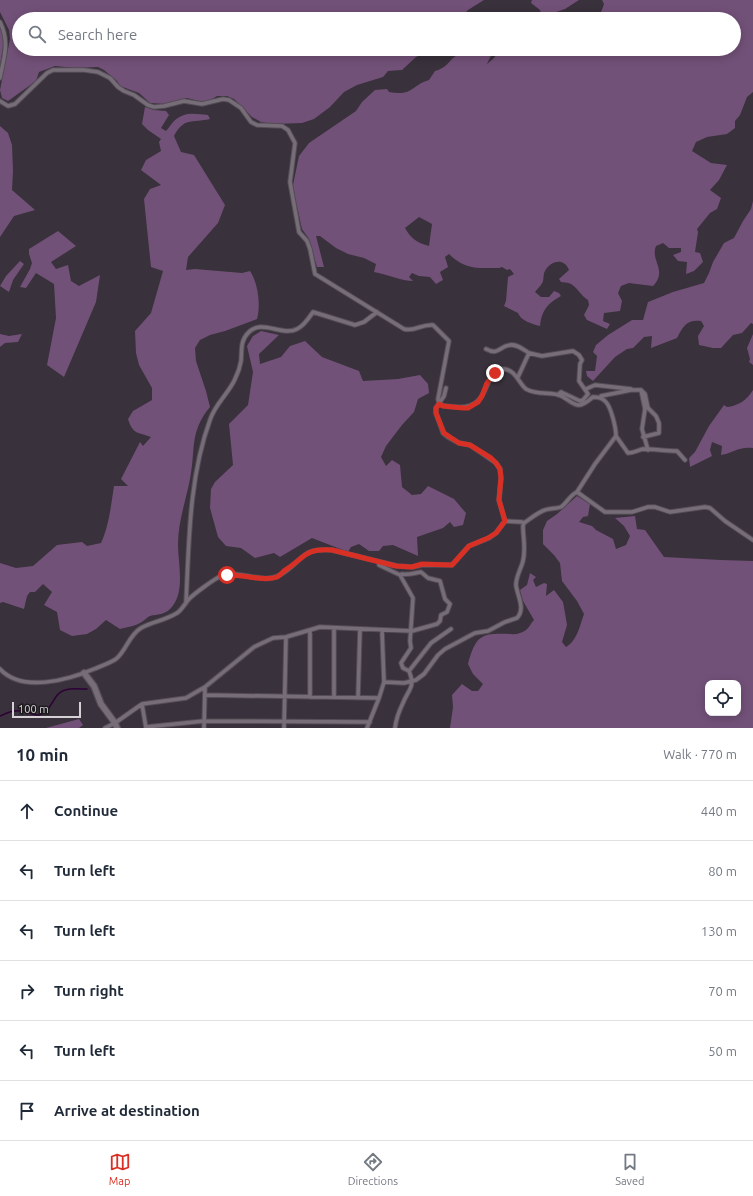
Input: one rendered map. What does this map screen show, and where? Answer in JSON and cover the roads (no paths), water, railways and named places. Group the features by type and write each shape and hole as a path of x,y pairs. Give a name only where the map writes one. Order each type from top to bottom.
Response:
{"street":[{"path":"0,22 6,41 0,78"},
{"path":"0,101 8,106 15,104 53,70 84,70 98,72 110,78 124,91 154,107 184,101 202,104 223,99 229,100 241,108 251,122 257,125 282,126 288,130 295,143 290,182 299,232 307,241 315,274 404,329 410,330 426,324 433,325 449,341 438,399 439,404"},
{"path":"186,604 190,521 200,458 210,418 235,380 241,362 244,337 251,329 257,327 289,331 296,330 302,326 313,312 355,325 364,322 377,312"},
{"path":"486,349 496,352 509,345 515,346 529,353 542,356 573,351 576,352 582,360 580,364 579,381 586,389 588,394 583,400 580,401 561,392 558,395"},
{"path":"518,377 529,353"},
{"path":"439,404 443,406 468,408 478,402 487,383 495,373 506,369 518,377 528,390 558,395 578,406 593,397 605,400 608,404 616,430 616,436 628,453 642,449 677,451 685,460"},
{"path":"586,389 595,385 630,388 631,390"},
{"path":"446,388 444,396 436,408 436,413 444,433 459,443 470,445 491,458 496,463 500,469 501,478 499,500 505,521"},
{"path":"601,398 601,396 631,390 641,390 645,394 648,408 656,416 659,423 659,433 643,437"},
{"path":"641,390 645,409 642,429 643,437 648,450"},
{"path":"505,521 524,523 545,510 561,507 577,492 595,464 616,436"},
{"path":"577,492 605,512 632,512 648,507 655,507 670,512 705,506 710,508 725,521 753,540"},
{"path":"0,668 5,674 11,677 22,681 40,683 53,682 84,673 116,659 128,642 140,629 178,613 188,600 222,575 231,574 267,578 277,577 302,556 316,549 332,550 403,567 412,567 422,564 452,565 469,546 496,533 505,521"},
{"path":"384,682 412,682 424,674 438,655 445,649 469,636 488,631 520,616 521,604 517,595 516,584 524,555 524,523"},
{"path":"105,728 116,726 142,704 186,698 205,687 254,648 273,638 286,637 320,628 412,631 436,624 440,621 441,615 447,612 450,604 445,599 440,581 428,578 421,572 415,572 412,575 400,575 379,565 379,562"},
{"path":"395,728 403,703 411,691 412,682 409,671 403,668 401,663 411,648 410,641 412,631 413,598 400,575"},
{"path":"334,628 334,698"},
{"path":"358,698 360,629"},
{"path":"409,671 431,643 451,629"},
{"path":"310,630 310,697"},
{"path":"367,728 384,682 382,630"},
{"path":"284,728 286,637"},
{"path":"84,673 94,686 101,704 116,726"},
{"path":"204,728 205,687"},
{"path":"205,695 379,698"},
{"path":"142,704 146,728 204,721 370,722"}],"waterway":[{"path":"0,716 10,712 19,711 39,715 47,710 61,692 70,689 87,689"}]}
